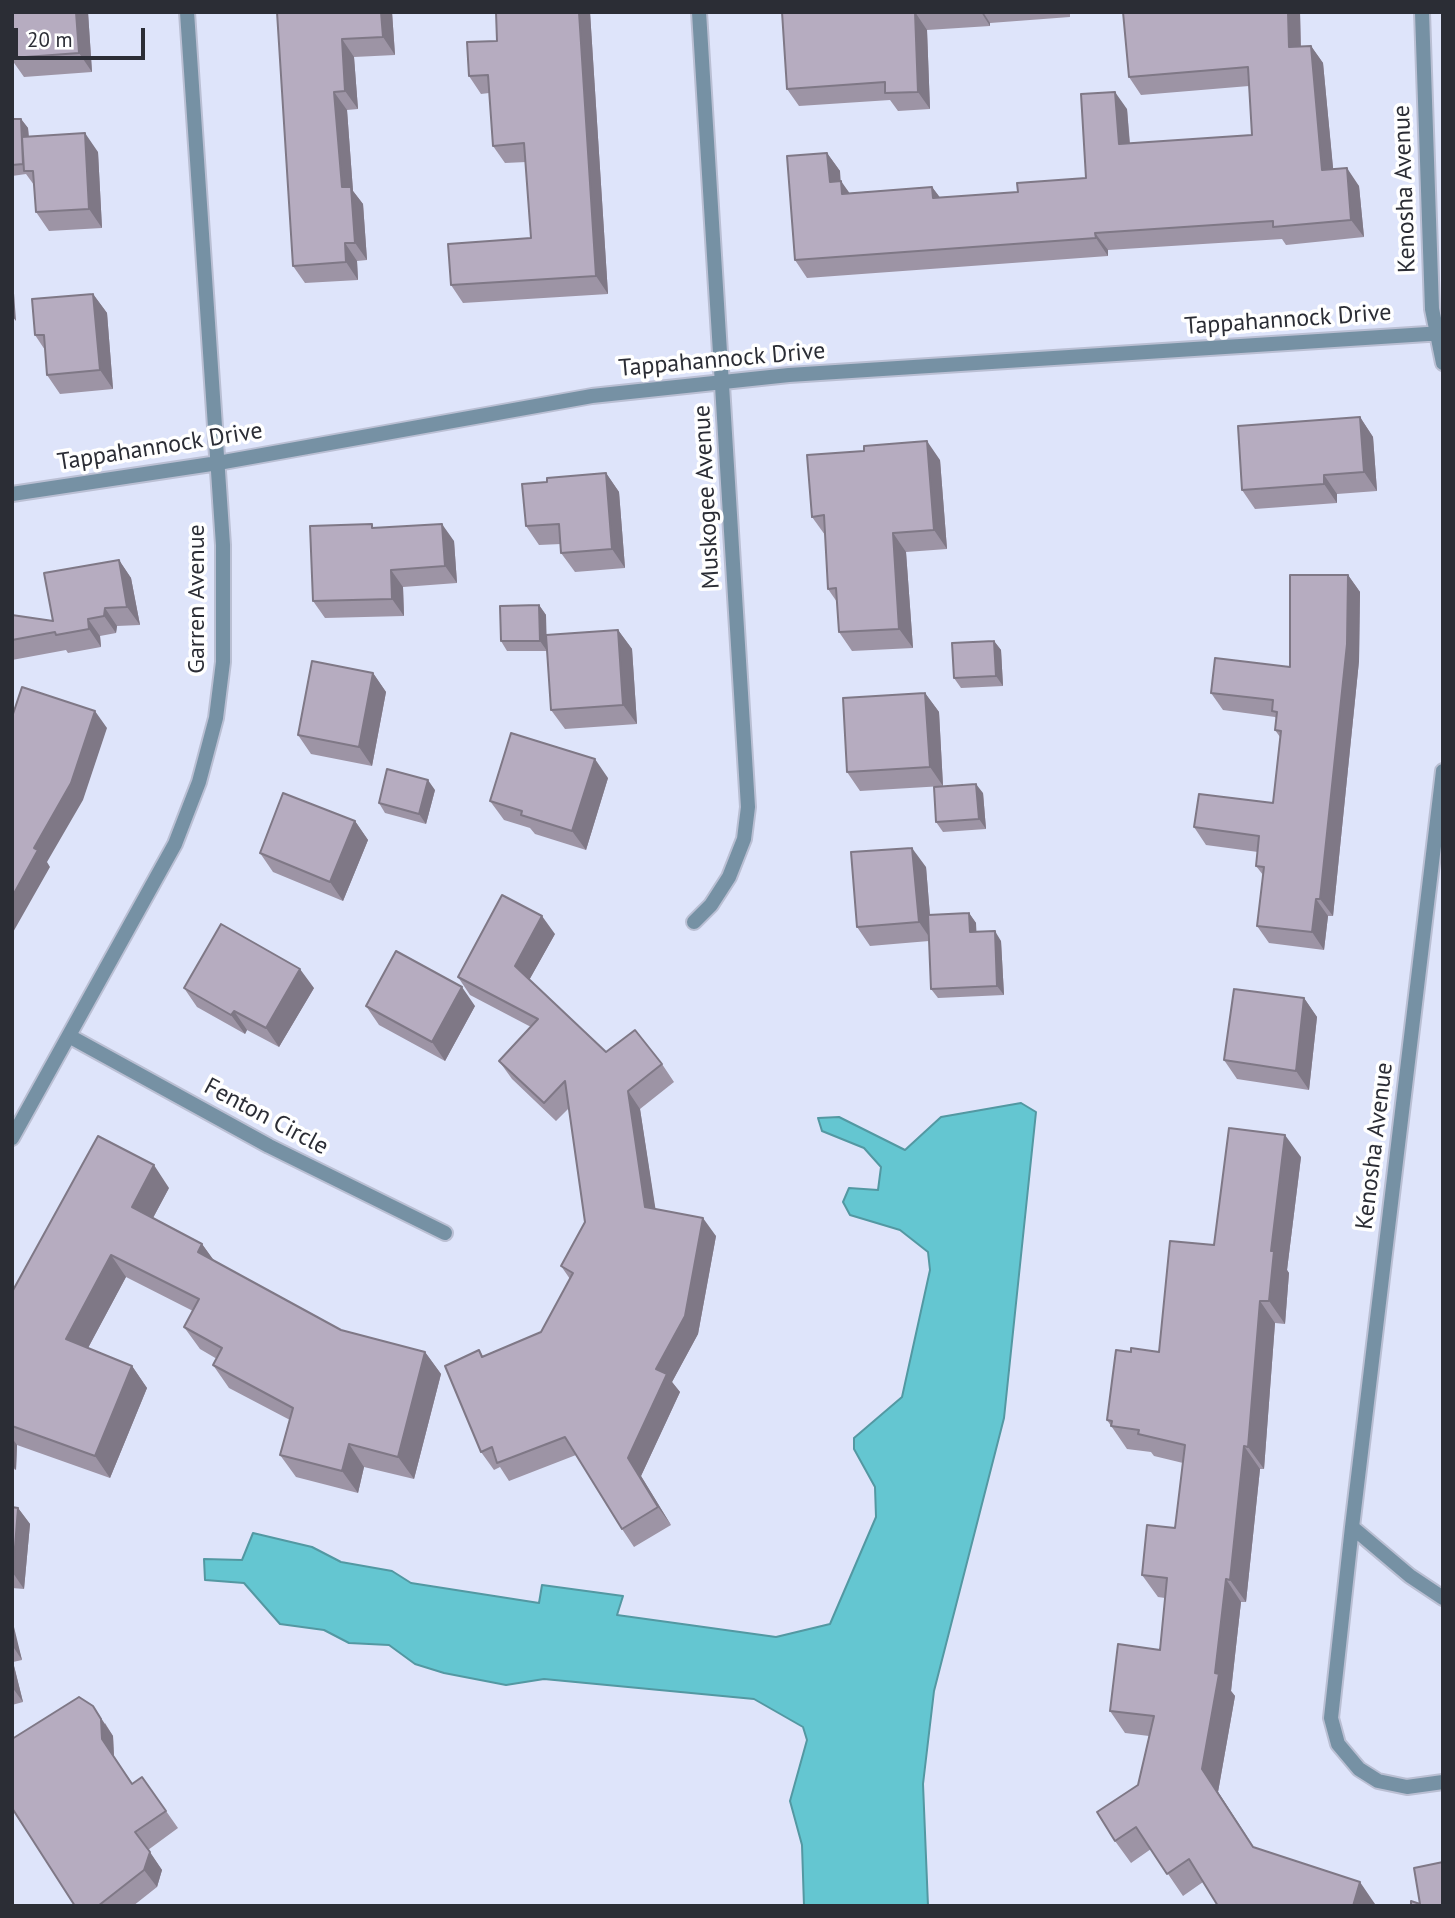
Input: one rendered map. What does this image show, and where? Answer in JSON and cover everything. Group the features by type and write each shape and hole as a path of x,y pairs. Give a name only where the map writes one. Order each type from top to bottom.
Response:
{"street":[{"name":"Garren Avenue","path":"12,1139 175,844 199,782 216,718 223,649 223,545 187,12"},
{"name":"Muskogee Avenue","path":"694,922 711,905 729,877 744,839 748,807 699,12"},
{"name":"Kenosha Avenue","path":"1422,12 1439,333 1443,363"},
{"name":"Tappahannock Drive","path":"12,494 218,463 592,396 723,381 1439,333"},
{"name":"Kenosha Avenue","path":"1443,771 1331,1718 1338,1744 1359,1769 1378,1781 1406,1787 1443,1782"},
{"name":"Fenton Circle","path":"69,1036 269,1146 445,1233"},
{"path":"1352,1527 1410,1576 1443,1598"}],"water":[{"path":"1021,1103 1036,1112 1004,1418 934,1691 923,1784 928,1906 804,1906 802,1845 790,1801 807,1740 803,1727 754,1699 544,1679 506,1685 444,1673 415,1664 389,1645 349,1643 324,1630 280,1624 244,1583 205,1580 204,1559 242,1560 253,1533 312,1547 341,1562 392,1571 411,1583 539,1603 542,1585 623,1596 617,1615 776,1637 830,1624 876,1517 875,1487 854,1449 854,1438 902,1397 930,1270 928,1252 900,1230 850,1215 843,1202 849,1188 878,1190 881,1167 864,1148 822,1131 818,1118 839,1117 905,1150 941,1117"}],"building":[{"path":"13,12 76,12 79,53 12,58"},
{"path":"277,12 381,12 383,37 342,39 345,91 334,92 342,187 351,187 355,243 345,243 346,262 293,266"},
{"path":"496,12 579,12 596,276 451,285 448,244 531,238 524,143 493,146 488,75 469,76 467,42 497,41"},
{"path":"782,12 915,12 918,92 885,93 885,82 787,89"},
{"path":"1123,12 1288,12 1289,47 1311,46 1322,170 1347,168 1351,220 1273,227 1273,221 1095,233 1096,238 795,260 787,156 827,153 830,182 841,181 842,194 932,187 933,198 1018,192 1017,183 1086,178 1081,94 1115,92 1119,144 1252,135 1248,67 1129,77"},
{"path":"12,119 21,119 23,164 12,165"},
{"path":"85,133 89,209 36,212 33,171 24,171 22,137"},
{"path":"93,294 100,370 47,375 44,335 35,335 32,299"},
{"path":"1360,417 1364,472 1324,475 1324,484 1242,490 1238,426"},
{"path":"927,441 934,530 893,533 899,629 839,632 836,588 828,589 824,515 812,517 807,455 864,451 864,446"},
{"path":"606,473 612,549 561,553 559,524 526,526 522,484 547,482 547,478"},
{"path":"372,524 372,528 442,524 445,566 391,570 392,599 313,601 310,526"},
{"path":"119,560 127,607 105,608 104,616 88,619 89,629 12,640 12,615 53,621 44,573"},
{"path":"1290,575 1348,575 1347,644 1320,899 1316,899 1312,932 1257,926 1264,867 1256,866 1259,836 1194,827 1199,794 1273,803 1281,731 1275,730 1277,712 1272,711 1273,700 1211,693 1215,658 1290,667"},
{"path":"539,605 540,641 501,641 500,606"},
{"path":"618,630 623,705 551,710 546,635"},
{"path":"994,641 996,676 954,678 952,643"},
{"path":"312,661 373,673 359,747 298,735"},
{"path":"22,687 95,711 71,783 34,848 38,850 12,897 12,717"},
{"path":"925,693 930,767 847,772 843,698"},
{"path":"511,733 595,759 572,831 521,815 522,811 490,801"},
{"path":"387,769 428,780 419,814 379,803"},
{"path":"976,784 979,819 936,822 934,787"},
{"path":"283,793 355,821 330,882 260,853"},
{"path":"912,848 919,922 857,927 851,852"},
{"path":"502,895 542,916 515,966 606,1052 635,1030 662,1064 628,1091 645,1207 703,1218 685,1316 656,1369 667,1374 628,1458 658,1507 622,1529 565,1437 497,1463 492,1447 481,1452 445,1366 479,1350 482,1357 541,1332 573,1273 561,1266 585,1222 565,1081 544,1103 499,1061 538,1019 458,977"},
{"path":"969,913 970,932 995,931 997,986 931,989 928,915"},
{"path":"221,924 300,969 266,1028 234,1011 231,1015 184,988"},
{"path":"396,951 462,987 432,1042 366,1006"},
{"path":"1234,989 1304,998 1296,1071 1224,1060"},
{"path":"1229,1128 1285,1135 1271,1251 1274,1251 1269,1301 1260,1301 1248,1447 1244,1446 1230,1580 1226,1579 1215,1673 1219,1674 1202,1769 1253,1847 1360,1882 1353,1906 1218,1906 1189,1859 1167,1874 1136,1827 1115,1841 1097,1812 1138,1785 1154,1716 1110,1711 1118,1644 1160,1650 1167,1578 1142,1575 1147,1525 1175,1528 1185,1445 1138,1434 1139,1430 1111,1426 1112,1421 1107,1420 1116,1350 1131,1352 1131,1348 1159,1352 1170,1241 1214,1245"},
{"path":"98,1136 154,1165 132,1207 202,1244 198,1252 341,1330 425,1352 398,1457 349,1444 342,1471 280,1455 293,1408 213,1365 222,1348 184,1327 199,1299 111,1255 66,1339 132,1366 95,1456 12,1426 12,1292"},
{"path":"12,1507 18,1508 13,1573 12,1573"},
{"path":"79,1697 93,1706 101,1719 102,1739 132,1784 142,1777 166,1811 135,1832 150,1852 144,1870 98,1906 75,1906 12,1808 12,1739"},
{"path":"1443,1862 1443,1906 1411,1906 1411,1901 1420,1904 1414,1868"}]}
